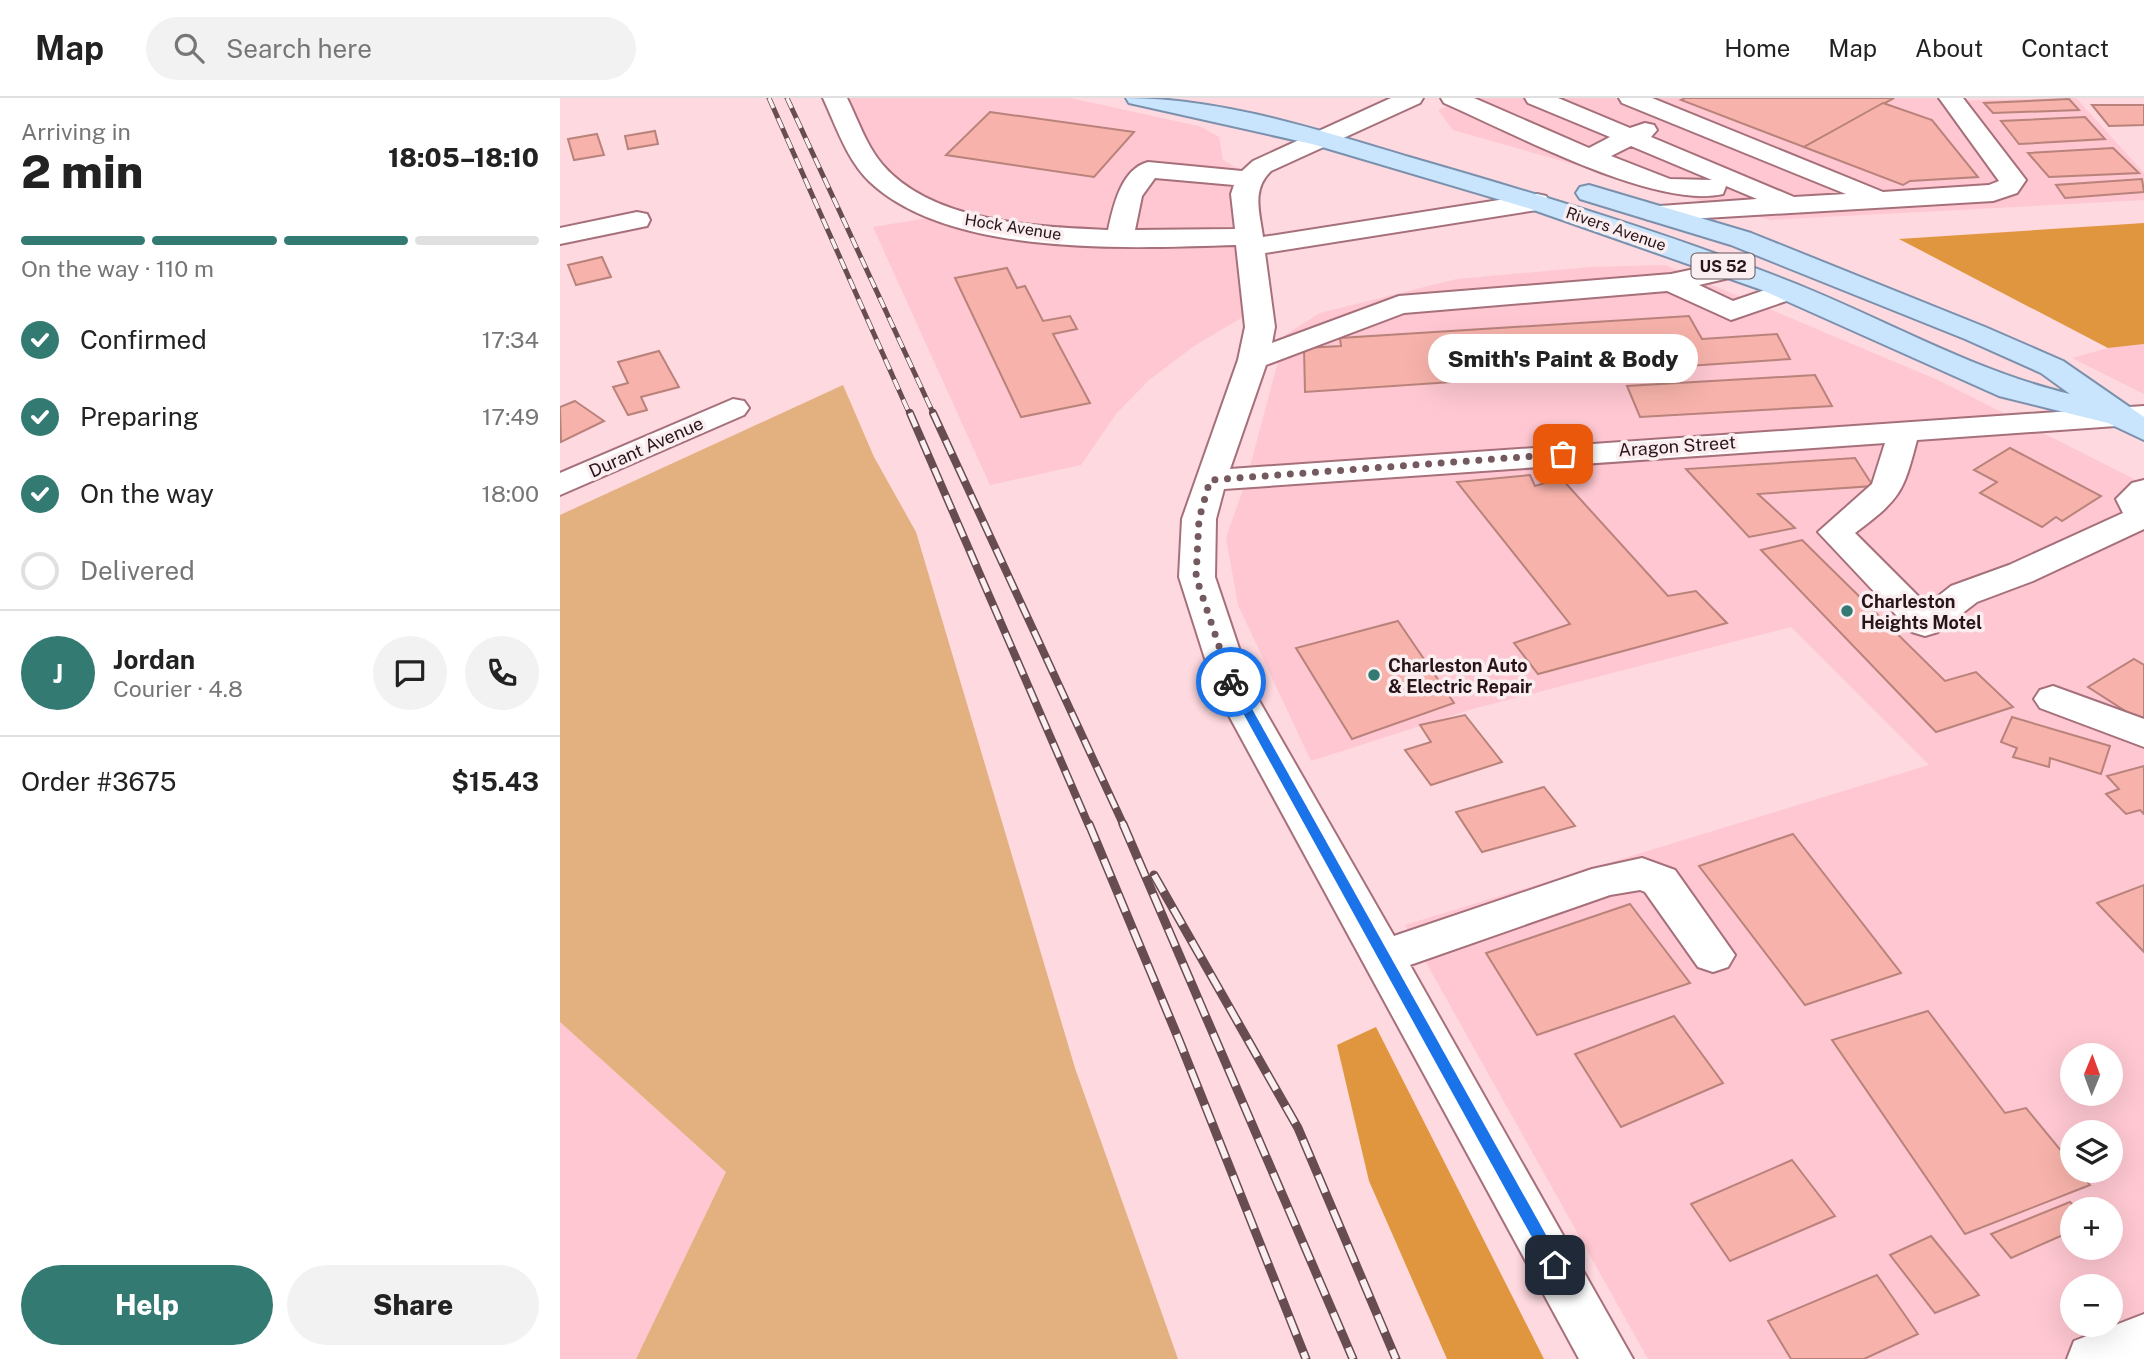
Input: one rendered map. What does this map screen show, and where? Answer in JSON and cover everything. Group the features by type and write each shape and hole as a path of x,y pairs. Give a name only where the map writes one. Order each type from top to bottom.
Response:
{"main road":[{"name":"Rivers Avenue","path":"1138,98 1320,125 1732,269 2010,389 2135,420"},
{"path":"1357,121 1392,132"},
{"name":"Rivers Avenue","path":"1429,143 1741,239 1975,332 2052,367 2135,420"}],"street":[{"name":"Hock Avenue","path":"835,98 877,174 901,195 921,205 967,220 1032,232 1249,242 1537,202"},
{"path":"1411,98 1357,121 1320,125 1249,178 1244,194 1260,327 1253,360 1210,480 1199,519 1196,577 1234,690 1607,1359"},
{"path":"1453,98 1674,190 1694,192 1739,182"},
{"path":"1537,98 1793,205"},
{"path":"1631,98 1884,199"},
{"path":"1655,213 1993,193 2008,187 2013,180 1951,98"},
{"path":"1590,157 1676,116"},
{"path":"1120,238 1129,196 1166,144"},
{"path":"1148,170 1249,178"},
{"path":"560,236 637,220"},
{"path":"1253,360 1399,305 1671,282 1732,269"},
{"path":"1671,282 1731,311 1788,291"},
{"name":"Durant Avenue","path":"560,485 733,408"},
{"name":"Aragon Street","path":"1210,480 1904,431 2135,420"},
{"path":"1904,431 1888,487 1871,505 1835,532 1925,624 1964,594 2044,563 2143,508"},
{"path":"2053,699 2144,734"},
{"path":"1384,957 1607,880 1642,874 1660,881 1713,955"},
{"path":"2094,1359 2144,1339"}],"shaded area":[{"path":"835,98 1070,98 1199,126 1219,137 1223,160 1251,176 1258,308 1194,346 1149,380 1116,414 1081,465 990,485 873,227 946,215 901,195"},
{"path":"1464,98 1951,98 1953,101 2076,98 2144,173 2144,200 1770,220 1453,130 1438,110"},
{"path":"2144,223 2144,344 2108,348 1899,239"},
{"path":"1665,265 1940,381 2144,484 2144,1359 1648,1359 1405,925 1929,765 1791,627 1476,708 1311,761 1238,605 1226,538 1247,478 1285,335 1320,313 1457,279 1590,267"},
{"path":"2144,344 2144,394 2072,358 2108,348"},
{"path":"843,385 874,457 916,532 1075,1068 1178,1359 636,1359 726,1172 560,1022 560,515"},
{"path":"560,1022 726,1172 636,1359 560,1359"},
{"path":"1376,1027 1544,1359 1447,1359 1369,1181 1337,1045"}],"building":[{"path":"1894,98 1804,147 1681,100"},
{"path":"2069,99 2079,110 1993,113 1984,103"},
{"path":"1883,103 1932,120 1978,177 1910,181 1903,185 1804,147"},
{"path":"2092,105 2144,105 2144,125 2109,126"},
{"path":"990,112 1134,132 1094,177 946,155"},
{"path":"2085,117 2105,139 2019,144 2001,121"},
{"path":"655,131 658,144 628,149 625,136"},
{"path":"597,134 604,155 574,160 568,139"},
{"path":"2113,148 2139,173 2049,177 2028,153"},
{"path":"2142,179 2144,192 2065,198 2056,185"},
{"path":"602,257 611,277 576,285 568,265"},
{"path":"1007,268 1017,288 1025,286 1043,321 1070,316 1077,329 1053,334 1090,403 1021,417 955,278"},
{"path":"1689,316 1702,339 1777,334 1790,359 1305,392 1304,348 1341,346 1340,338"},
{"path":"659,351 679,387 641,397 647,410 628,415 613,387 628,383 618,362"},
{"path":"1815,375 1832,406 1640,417 1627,386"},
{"path":"575,401 604,421 561,442 560,407"},
{"path":"2010,448 2101,496 2062,521 2056,517 2042,527 1980,493 1997,482 1974,470"},
{"path":"1855,458 1873,486 1758,494 1795,528 1749,537 1686,469"},
{"path":"1530,475 1535,486 1561,478 1668,596 1696,591 1727,623 1538,674 1514,643 1570,624 1457,482"},
{"name":"Charleston Heights Motel","path":"1802,540 1945,681 1976,672 2013,707 1936,732 1761,550"},
{"name":"Charleston Auto & Electric Repair","path":"1398,621 1454,703 1352,739 1296,648"},
{"path":"2134,659 2144,665 2144,723 2088,687"},
{"path":"1465,715 1502,762 1431,785 1405,750 1431,742 1420,725"},
{"path":"2012,717 2110,746 2101,774 2050,758 2049,767 2013,757 2017,748 2001,742"},
{"path":"2144,766 2144,814 2140,810 2126,814 2106,794 2119,789 2107,776"},
{"path":"1544,787 1575,826 1482,852 1456,812"},
{"path":"1793,834 1901,973 1805,1005 1699,866"},
{"path":"2144,885 2144,952 2097,903"},
{"path":"1630,904 1690,983 1537,1035 1486,953"},
{"path":"1928,1011 2005,1113 2026,1108 2060,1149 2060,1183 2090,1185 1965,1234 1832,1040"},
{"path":"1674,1016 1723,1083 1621,1127 1575,1054"},
{"path":"1792,1160 1835,1216 1730,1261 1691,1204"},
{"path":"2060,1206 2060,1236 2011,1258 1991,1234"},
{"path":"1931,1236 1979,1295 1935,1313 1890,1255"},
{"path":"1877,1275 1918,1334 1864,1359 1791,1359 1768,1321"}],"railway":[{"path":"769,98 910,415"},
{"path":"787,98 934,415"},
{"path":"910,413 1089,826"},
{"path":"933,413 1124,826"},
{"path":"1089,824 1179,1040 1306,1359"},
{"path":"1123,824 1353,1359"},
{"path":"1154,875 1298,1128 1396,1359"}],"way so far":[{"path":"1231,682 1196,577 1199,519 1210,480 1563,454"}],"place":[{"name":"Smith's Paint & Body","path":"1563,454"},
{"name":"Charleston Heights Motel","path":"1847,611"},
{"name":"Charleston Auto & Electric Repair","path":"1374,675"}],"route":[{"path":"1231,682 1555,1265"}]}
